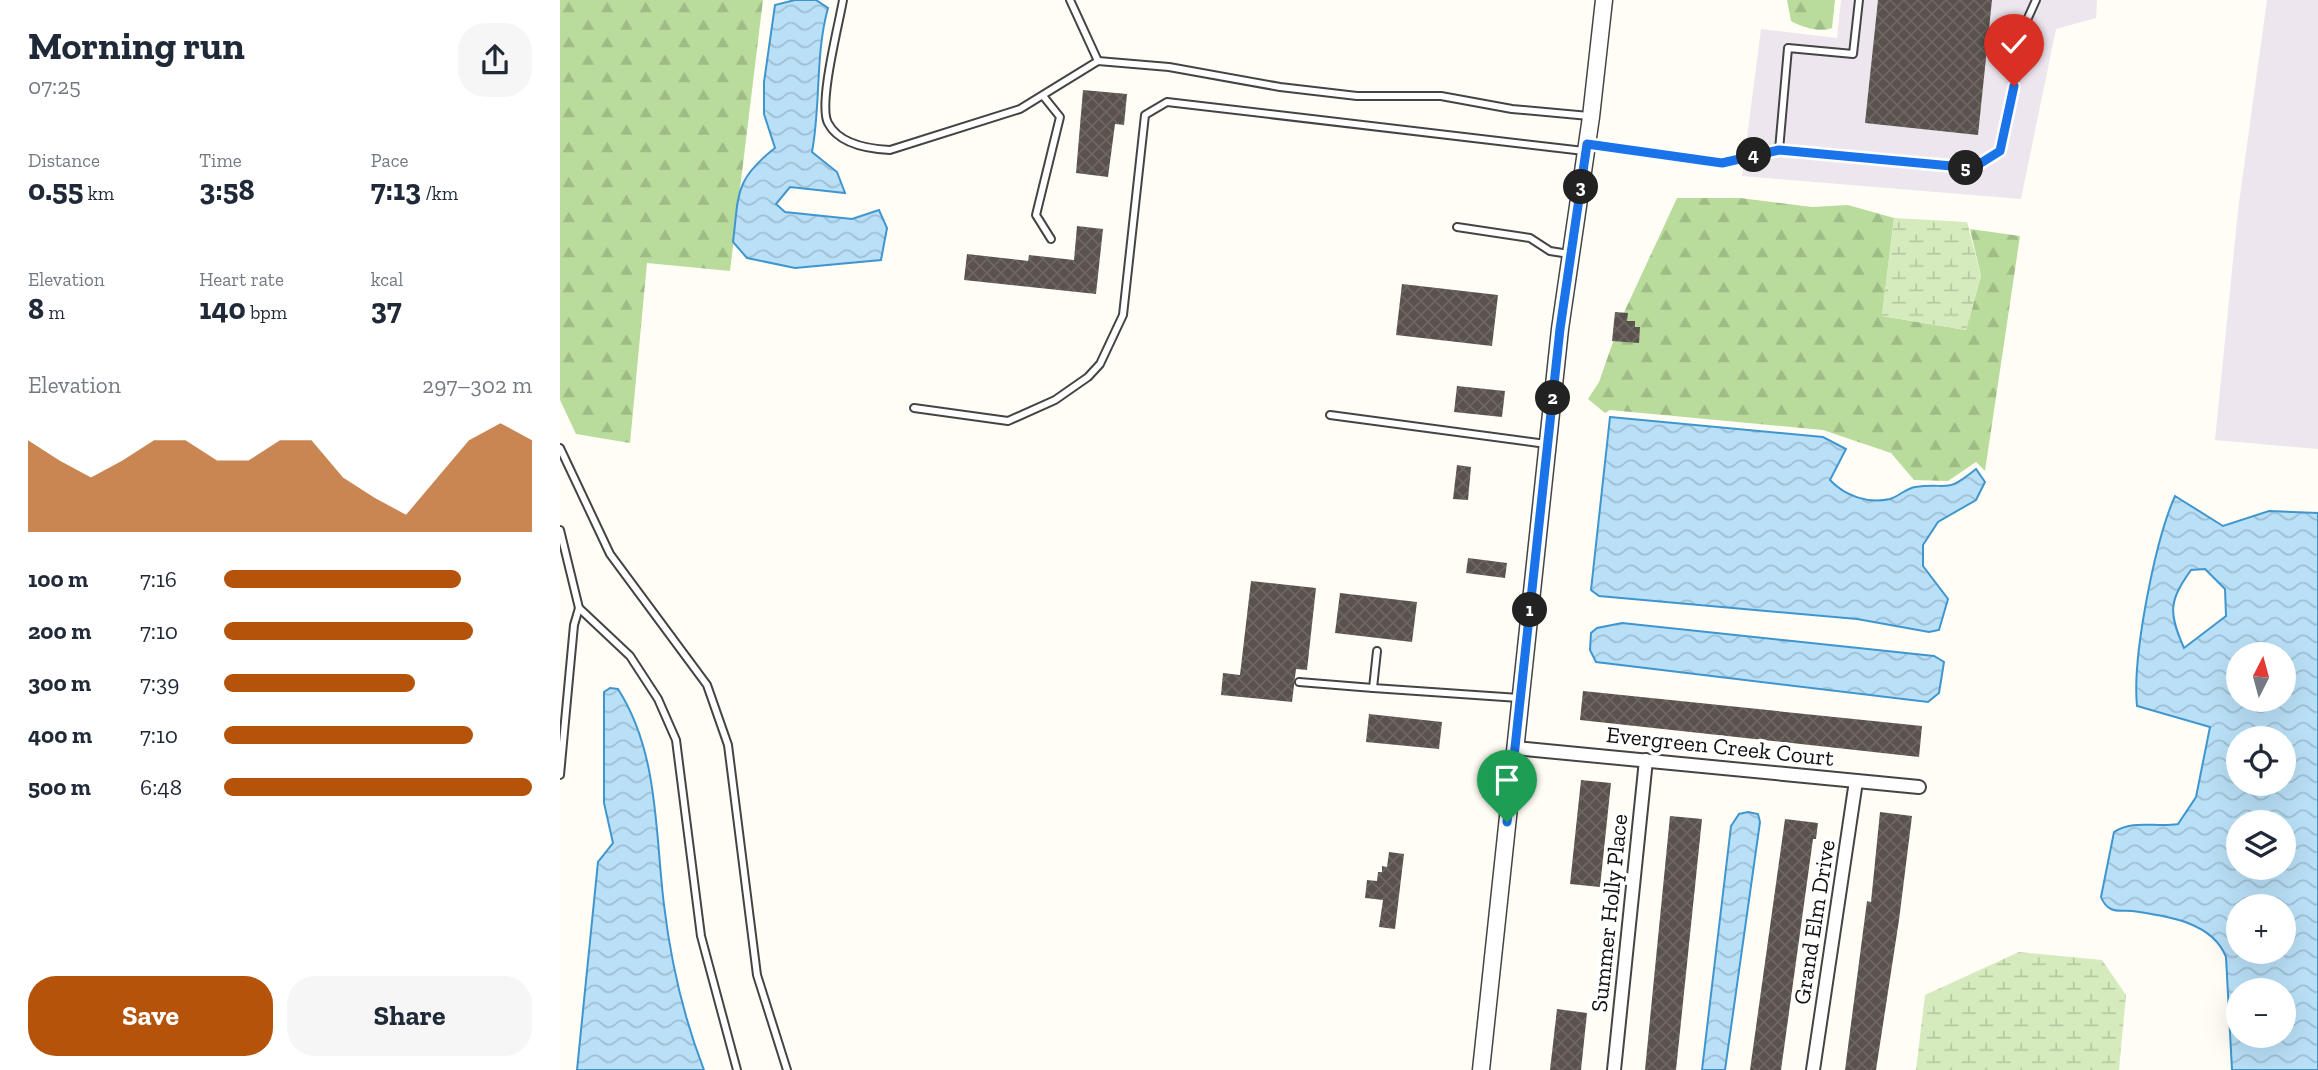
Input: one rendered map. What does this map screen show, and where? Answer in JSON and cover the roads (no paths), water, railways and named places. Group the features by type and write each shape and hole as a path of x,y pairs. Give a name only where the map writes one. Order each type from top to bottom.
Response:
{"street":[{"path":"1481,1070 1548,444 1604,0"},
{"name":"Evergreen Creek Court","path":"1515,748 1919,788"},
{"name":"Summer Holly Place","path":"1614,1070 1646,760"},
{"name":"Grand Elm Drive","path":"1813,1070 1856,781"}],"lane":[{"path":"843,0 825,106 828,124 849,142 871,149 890,150 1020,109 1044,97 1098,61 1169,67 1279,87 1357,96 1441,96 1512,109 1591,117"},
{"path":"1070,0 1098,61"},
{"path":"1779,150 1788,47 1853,54 1860,0"},
{"path":"914,408 1008,421 1055,400 1088,377 1100,364 1123,315 1145,115 1167,102 1722,163 1779,150 1973,168 2000,151 2027,20 2036,0"},
{"path":"1044,97 1060,117 1036,215 1051,239"},
{"path":"1457,227 1530,238 1550,251 1572,255"},
{"path":"1330,415 1548,444"},
{"path":"560,448 610,554 707,685 728,745 757,975 787,1070"},
{"path":"560,530 579,608 574,625 560,775"},
{"path":"579,608 630,656 658,699 676,740 701,936 737,1070"},
{"path":"1373,688 1377,651"},
{"path":"1299,682 1521,698"}],"water":[{"path":"795,0 816,0 828,8 821,44 812,152 837,172 845,193 790,187 776,204 785,212 852,219 879,210 887,228 881,260 795,268 747,258 733,242 738,200 745,179 775,148 764,114 764,82 775,5"},
{"path":"1610,417 1823,437 1846,449 1830,480 1850,494 1865,499 1890,499 1915,487 1952,485 1976,469 1985,482 1976,500 1938,522 1923,545 1923,566 1948,599 1939,630 1929,632 1857,619 1599,596 1591,590"},
{"path":"2175,496 2223,526 2269,511 2318,513 2318,1070 2232,1070 2231,1048 2296,1048 2296,978 2227,978 2226,964 2296,964 2296,894 2226,894 2226,957 2210,935 2199,928 2159,915 2113,910 2101,897 2114,832 2137,825 2178,824 2196,797 2210,727 2137,706 2136,685 2142,630 2160,541","holes":["2205,569 2225,589 2226,616 2184,648 2173,616 2175,599 2191,570"]},
{"path":"1622,623 1934,656 1944,662 1939,693 1928,702 1596,662 1590,650 1591,633 1597,628"},
{"path":"610,688 618,689 631,714 648,766 670,948 684,1009 704,1070 577,1070 598,862 613,843 604,803 604,692"},
{"path":"1739,814 1758,814 1760,822 1725,1070 1702,1070 1731,826"}]}
